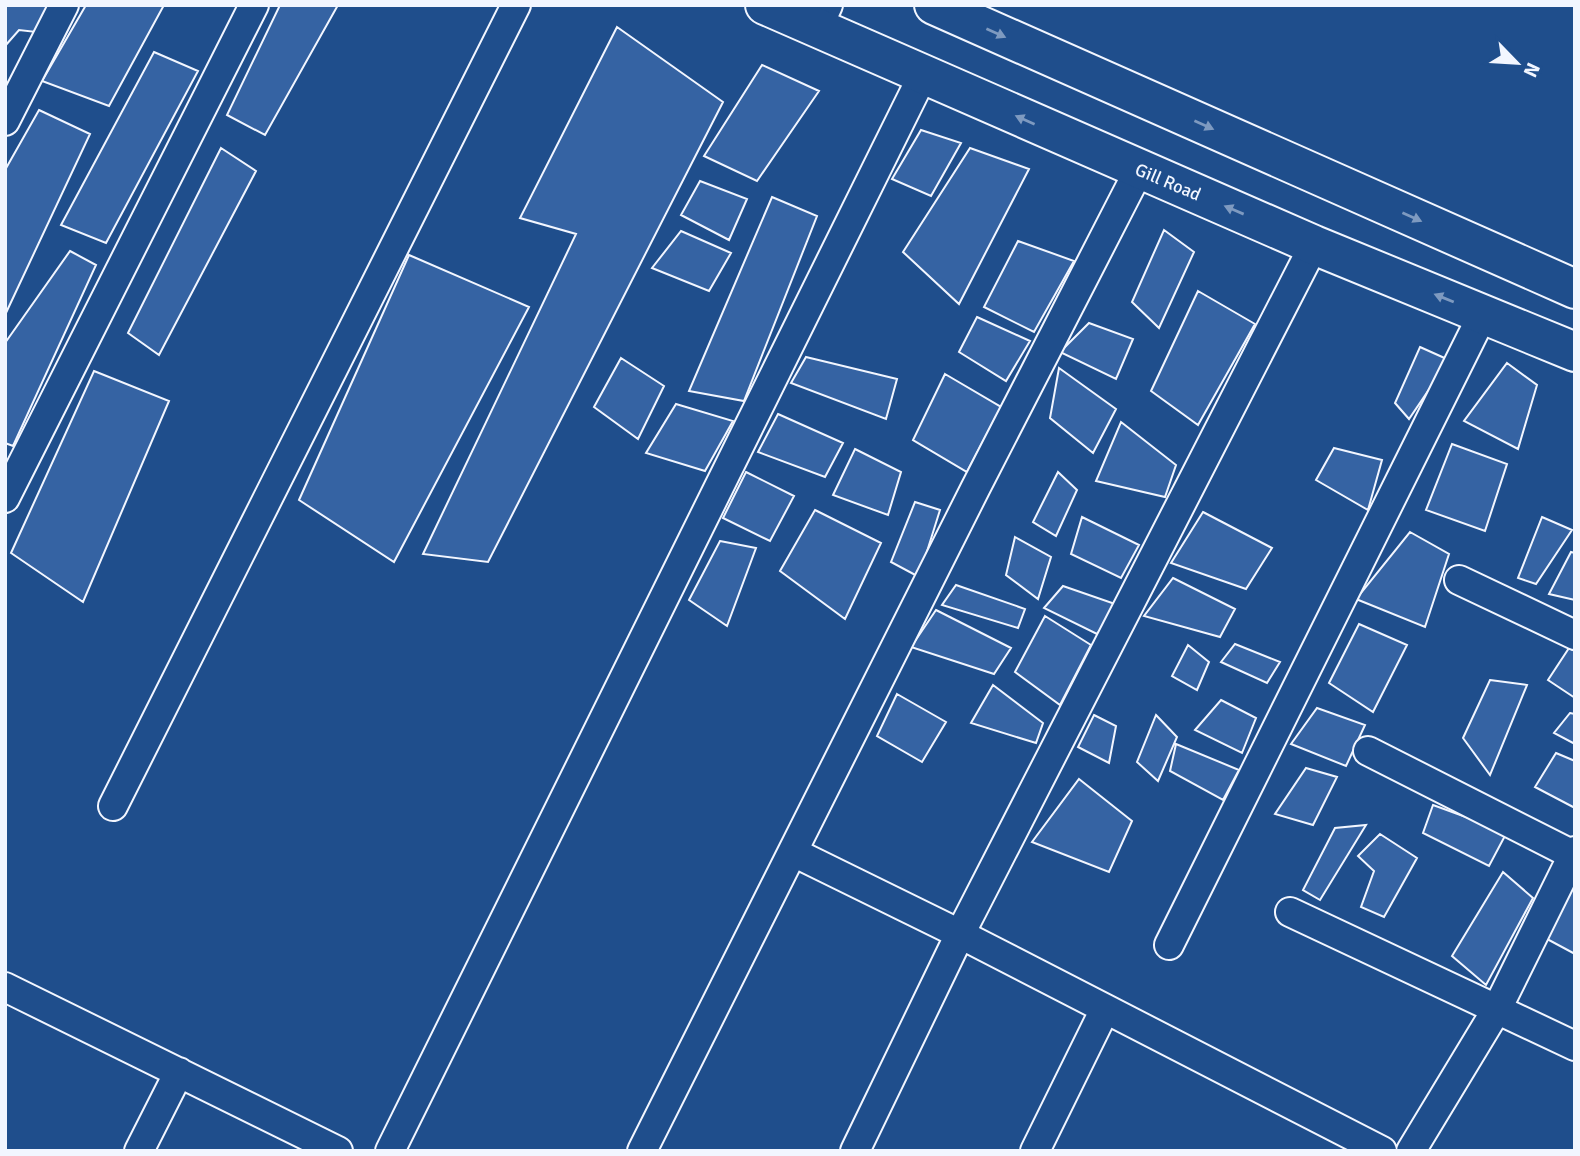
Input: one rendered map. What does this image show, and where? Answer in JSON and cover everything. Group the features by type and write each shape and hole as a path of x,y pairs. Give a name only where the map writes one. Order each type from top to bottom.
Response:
{"main road":[{"name":"Gill Road","path":"765,5 822,17 923,75 1314,245 1575,352"},
{"path":"934,5 1575,289"}],"street":[{"path":"9,105 64,5"},
{"path":"5,498 254,5"},
{"path":"113,806 516,5"},
{"path":"390,1151 923,75"},
{"path":"642,1151 1139,170"},
{"path":"855,1151 960,934 1314,245"},
{"path":"1169,945 1483,314"},
{"path":"1460,580 1575,635"},
{"path":"1368,751 1574,854 1497,1009 1410,1151"},
{"path":"793,852 960,934 1382,1151"},
{"path":"1290,912 1575,1046"},
{"path":"5,987 338,1151"},
{"path":"1035,1151 1105,1009"},
{"path":"139,1151 179,1072"}],"building":[{"path":"5,5 48,5 36,32 19,30 5,46"},
{"path":"86,5 164,5 109,106 42,81"},
{"path":"280,5 338,5 265,135 227,115"},
{"path":"617,27 723,102 488,562 423,554 576,234 520,218"},
{"path":"154,52 198,71 106,243 61,225"},
{"path":"762,65 819,91 757,181 704,156"},
{"path":"39,110 90,134 5,315 5,170"},
{"path":"921,130 961,143 931,196 892,179"},
{"path":"221,148 256,171 159,355 128,333"},
{"path":"970,148 1029,169 959,304 903,252"},
{"path":"700,181 747,199 729,240 681,215"},
{"path":"772,197 817,216 744,401 689,391"},
{"path":"1164,230 1194,252 1159,328 1132,302"},
{"path":"681,231 731,253 709,291 652,268"},
{"path":"1018,241 1074,261 1034,332 984,307"},
{"path":"70,251 96,265 13,446 5,443 5,343"},
{"path":"409,255 529,307 394,562 299,500"},
{"path":"1198,291 1255,324 1198,425 1151,391"},
{"path":"977,317 1030,341 1006,381 959,352"},
{"path":"1089,323 1133,339 1116,379 1060,352"},
{"path":"1420,347 1449,360 1409,419 1395,403"},
{"path":"806,357 897,379 886,419 791,383"},
{"path":"621,358 664,386 638,439 594,407"},
{"path":"1507,363 1537,385 1518,449 1464,421"},
{"path":"1059,368 1116,409 1093,453 1050,418"},
{"path":"94,371 169,401 83,602 11,553"},
{"path":"945,374 1001,407 967,472 913,440"},
{"path":"676,404 733,421 705,471 646,453"},
{"path":"778,414 843,443 825,477 758,452"},
{"path":"1121,422 1176,465 1165,497 1096,481"},
{"path":"1452,444 1507,464 1485,531 1426,510"},
{"path":"1334,448 1382,460 1368,510 1316,480"},
{"path":"855,449 901,472 888,515 833,495"},
{"path":"746,472 794,496 770,541 723,518"},
{"path":"1058,472 1077,490 1056,536 1033,522"},
{"path":"915,502 940,510 919,577 891,562"},
{"path":"815,510 881,543 845,619 780,571"},
{"path":"1203,512 1272,548 1246,589 1171,563"},
{"path":"1082,517 1139,545 1121,578 1071,554"},
{"path":"1542,517 1572,530 1536,584 1518,578"},
{"path":"1410,532 1449,554 1425,627 1356,599"},
{"path":"1015,537 1051,557 1038,599 1006,575"},
{"path":"720,541 756,548 727,626 689,600"},
{"path":"1571,552 1575,553 1575,600 1549,594"},
{"path":"1173,578 1235,609 1220,637 1144,616"},
{"path":"956,585 1025,609 1018,628 942,605"},
{"path":"1063,586 1118,605 1097,634 1044,608"},
{"path":"936,610 1011,648 994,674 911,647"},
{"path":"1045,616 1091,645 1060,705 1015,672"},
{"path":"1359,624 1407,645 1373,712 1329,683"},
{"path":"1235,644 1280,662 1267,683 1221,662"},
{"path":"1188,645 1209,662 1197,690 1172,676"},
{"path":"1569,648 1575,651 1575,698 1548,680"},
{"path":"1490,680 1527,685 1490,775 1463,738"},
{"path":"993,685 1043,723 1036,743 971,723"},
{"path":"897,694 946,722 922,762 877,736"},
{"path":"1221,700 1256,718 1242,753 1195,730"},
{"path":"1317,708 1365,725 1346,766 1291,744"},
{"path":"1570,713 1575,714 1575,744 1554,733"},
{"path":"1094,715 1116,726 1109,763 1078,747"},
{"path":"1156,715 1177,737 1158,781 1137,762"},
{"path":"1176,744 1239,770 1223,800 1170,771"},
{"path":"1556,753 1575,761 1575,808 1535,787"},
{"path":"1306,768 1337,777 1313,825 1275,814"},
{"path":"1079,779 1132,821 1109,872 1032,842"},
{"path":"1433,805 1507,832 1489,866 1423,833"},
{"path":"1366,825 1320,900 1303,890 1335,828"},
{"path":"1380,834 1417,858 1384,917 1361,907 1374,871 1358,856"},
{"path":"1503,872 1533,898 1486,985 1452,956"},
{"path":"1571,883 1575,885 1575,954 1547,939"}]}
